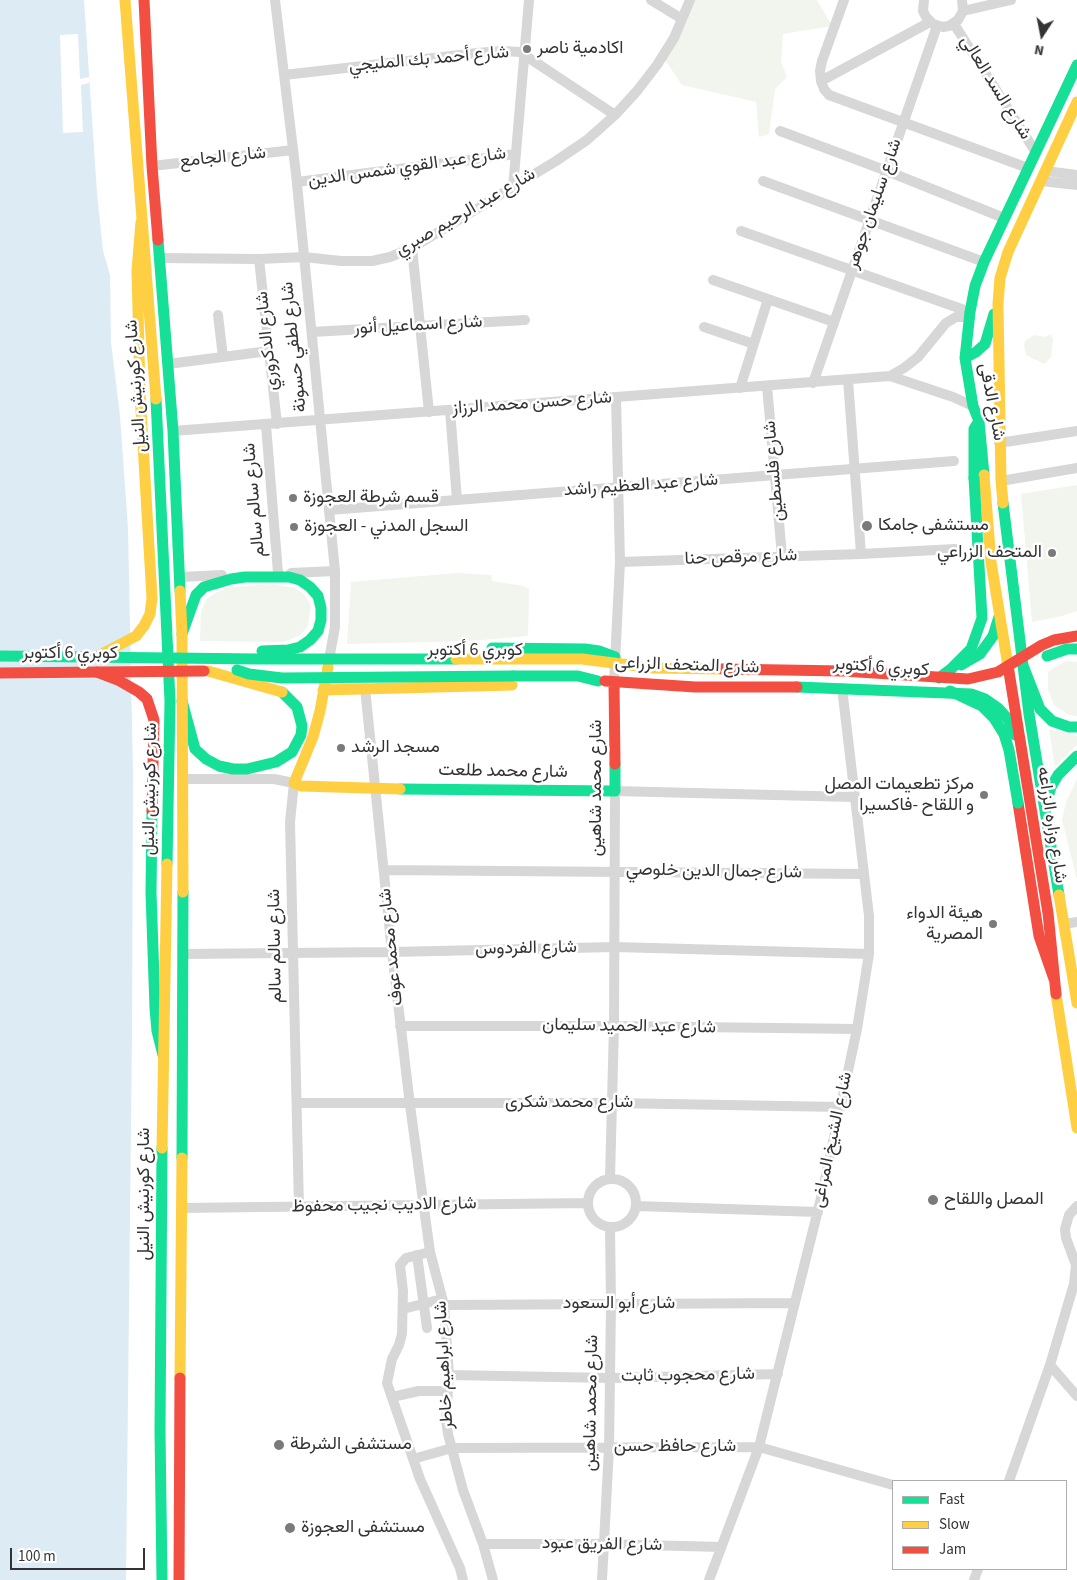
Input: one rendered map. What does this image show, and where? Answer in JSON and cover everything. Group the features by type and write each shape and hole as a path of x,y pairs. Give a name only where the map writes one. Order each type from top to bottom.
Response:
{"main road":[{"name":"شارع كورنيش النيل","path":"125,0 158,430 170,701 163,1055 160,1431 162,1580"},
{"name":"شارع كورنيش النيل","path":"144,0 152,166 173,431 181,577 183,954 179,1580"},
{"name":"شارع الدقى","path":"999,617 986,506 979,422 972,406 965,358 970,314 975,286 984,262 1077,65"},
{"name":"شارع الدقى","path":"1022,663 1001,481 998,304 1000,278 1008,252 1077,102"},
{"path":"98,656 136,636 150,614 152,598 139,384 137,270 141,222"},
{"path":"965,358 976,352 984,344 998,304"},
{"path":"939,678 971,649 982,618 974,478 974,429 979,422"},
{"path":"182,634 196,595 204,587 217,582 246,577 283,575 300,580 310,587 320,602 321,620 318,631 300,647 288,650 243,652 207,658"},
{"name":"شارع المتحف الزراعى","path":"330,654 615,657 659,662 870,665 927,671 956,668 980,654 993,636 999,617"},
{"name":"شارع وزاره الزراعه","path":"999,617 1048,913 1054,979 1077,1128"},
{"name":"كوبري 6 أكتوبر","path":"0,656 258,659 582,658 653,668 843,671 939,678 968,678 998,672 1042,645 1054,640 1077,636"},
{"path":"258,659 276,654 331,650 492,648 585,649 599,651 615,657"},
{"path":"950,691 991,687 1014,678 1053,653 1067,649 1077,649"},
{"path":"0,650 14,656"},
{"name":"شارع لطفي حسونة","path":"323,690 330,654"},
{"path":"1022,663 1040,709 1052,720 1069,727 1077,727"},
{"name":"شارع وزاره الزراعه","path":"1022,663 1077,1003"},
{"name":"كوبري 6 أكتوبر","path":"1,673 573,668 653,677 803,680 950,691"},
{"path":"237,670 249,674 282,678 578,676 598,681"},
{"path":"182,701 196,749 206,759 219,766 247,769 276,762 292,752 302,726 300,716 291,700 274,689 208,671"},
{"path":"923,692 930,682 930,676 927,671"},
{"path":"96,672 118,680 139,692 147,699 153,714 151,893 155,1008 157,1031 163,1055"},
{"name":"شارع المتحف الزراعى","path":"323,690 598,681 685,687 842,688 971,694 985,699 998,708 1008,719 1022,749"},
{"name":"شارع محمد شاهين","path":"614,682 615,791"},
{"name":"شارع سالم سالم","path":"294,783 313,736 323,690"},
{"path":"950,691 982,706 994,718 1004,734 1009,750 1039,936 1054,979"},
{"path":"1044,808 1051,787 1058,775 1077,756"},
{"name":"شارع محمد طلعت","path":"294,783 310,787 376,789 615,791"},
{"path":"160,1431 170,1436 181,1438"},
{"path":"160,1466 170,1459 181,1458"}],"street":[{"name":"شارع لطفي حسونة","path":"275,0 297,182 335,571 335,627 330,654"},
{"path":"513,188 530,0"},
{"path":"651,0 682,19"},
{"name":"شارع عبد الرحيم صبري","path":"160,258 259,259 304,257 341,261 372,260 390,257 412,248 513,188 587,140 637,91 657,65 674,38 690,0"},
{"path":"844,0 822,61 821,81 829,95 1028,168"},
{"path":"924,0 923,11 934,24 943,27 954,24 961,16 963,11 962,0"},
{"path":"963,11 1011,0"},
{"path":"821,81 934,24"},
{"name":"شارع سليمان جوهر","path":"812,383 904,122 934,24"},
{"name":"شارع السد العالي","path":"954,24 1036,152"},
{"name":"شارع أحمد بك المليجي","path":"284,75 485,53 520,52 615,114"},
{"path":"780,131 887,170 1004,218"},
{"name":"شارع الجامع","path":"152,166 293,150"},
{"name":"شارع عبد القوي شمس الدين","path":"297,182 516,154"},
{"path":"1044,176 1077,174"},
{"path":"1044,176 1077,185"},
{"path":"763,181 984,262"},
{"path":"740,231 970,314"},
{"path":"412,248 429,412"},
{"name":"شارع الدكروري","path":"259,259 269,351 271,424"},
{"path":"713,280 834,322"},
{"path":"740,388 768,299"},
{"name":"شارع حسن محمد الرزاز","path":"890,376 918,358 946,323 970,314"},
{"path":"218,315 222,357"},
{"name":"شارع اسماعيل أنور","path":"312,332 525,320"},
{"path":"704,327 754,344"},
{"path":"168,364 269,351"},
{"name":"شارع حسن محمد الرزاز","path":"173,431 890,376 953,397 972,406"},
{"path":"848,380 861,554"},
{"name":"شارع فلسطين","path":"767,386 782,556"},
{"name":"شارع محمد شاهين","path":"614,682 620,562 616,398"},
{"path":"450,410 457,500"},
{"name":"شارع سالم سالم","path":"271,424 283,575"},
{"path":"999,443 1077,432"},
{"name":"شارع عبد العظيم راشد","path":"329,510 954,461"},
{"path":"1001,481 1077,468"},
{"name":"شارع مرقص حنا","path":"620,562 955,549"},
{"path":"181,577 283,575 335,571"},
{"name":"شارع محمد عوف","path":"365,688 400,1026 424,1206"},
{"name":"شارع الشيخ المراغى","path":"709,1580 759,1447 778,1374 818,1212 857,1030 869,954 869,916 842,688"},
{"name":"شارع محمد طلعت","path":"183,778 274,779 294,783"},
{"name":"شارع سالم سالم","path":"294,783 290,822 299,1208"},
{"name":"شارع محمد شاهين","path":"610,1178 614,1026 615,791"},
{"name":"شارع محمد طلعت","path":"615,791 854,797"},
{"name":"شارع جمال الدين خلوصي","path":"384,870 864,874"},
{"path":"1064,924 1077,922"},
{"name":"شارع الفردوس","path":"183,954 615,947 869,954"},
{"name":"شارع عبد الحميد سليمان","path":"400,1026 614,1026 857,1030"},
{"name":"شارع محمد شكرى","path":"297,1103 613,1103 840,1107"},
{"path":"610,1178 619,1179 632,1189 636,1197 636,1206 630,1219 624,1224 610,1227 597,1222 592,1217 587,1203 588,1196 596,1184 610,1178"},
{"name":"شارع الاديب نجيب محفوظ","path":"181,1208 587,1203"},
{"name":"شارع ابراهيم خاطر","path":"424,1206 430,1252 443,1302 449,1375 446,1420 464,1490 483,1544 493,1580"},
{"path":"636,1206 818,1212"},
{"path":"1008,1480 1050,1364 1076,1275 1076,1265 1066,1238 1065,1229 1069,1216 1077,1206"},
{"name":"شارع محمد شاهين","path":"602,1580 609,1448 610,1227"},
{"path":"430,1252 403,1260 400,1265 403,1291 401,1340 392,1359 387,1383 420,1480 464,1580"},
{"path":"417,1255 428,1328"},
{"name":"شارع أبو السعود","path":"403,1309 443,1302 611,1304 795,1303"},
{"path":"1050,1364 1077,1396"},
{"name":"شارع محجوب ثابت","path":"449,1375 610,1378 778,1374"},
{"path":"392,1397 420,1391 448,1391"},
{"name":"شارع حافظ حسن","path":"413,1460 452,1448 759,1447 892,1485"},
{"name":"شارع الفريق عبود","path":"483,1544 604,1544 721,1547"}],"shaded area":[{"path":"0,0 84,0 97,193 103,251 110,275 111,342 120,416 128,528 133,774 126,1580 0,1580"},
{"path":"691,0 817,0 832,26 783,34 781,62 787,77 775,89 769,134 759,137 756,102 682,85 665,60"},
{"path":"1051,334 1053,340 1051,357 1044,364 1026,355 1025,341 1034,335 1045,337"},
{"name":"المتحف الزراعي","path":"1077,485 1077,611 1032,622 1021,494"},
{"path":"457,573 491,575 492,581 524,586 529,589 528,636 470,641 347,644 351,582"},
{"path":"274,584 294,588 304,594 311,606 308,626 300,635 282,642 200,641 201,612 206,600 215,593 228,587"},
{"path":"1067,661 1077,662 1077,716 1069,715 1054,705 1048,689 1048,672"},
{"path":"1049,729 1077,736 1077,745 1055,767"},
{"path":"1077,779 1077,880 1062,820 1066,802"}],"pier":[{"path":"78,34 80,79 89,77 89,83 81,85 83,132 63,133 60,35"}],"traffic: fast":[{"path":"984,475 979,421 973,406 965,358 975,286 984,262 1077,65"},
{"path":"158,240 173,431 180,591"},
{"path":"965,358 985,344 994,314"},
{"path":"156,399 170,701 167,864"},
{"path":"974,478 974,429 979,421"},
{"path":"939,678 971,649 982,618 974,478"},
{"path":"1003,503 1029,714 1059,895"},
{"path":"182,634 196,595 204,587 245,577 289,577 300,580 318,596 321,608 321,620 318,631 300,647 288,650 262,651"},
{"path":"961,665 980,654 993,636 999,617"},
{"path":"492,648 585,649 599,651 615,657"},
{"path":"1047,656 1067,649 1077,649"},
{"path":"0,656 456,659"},
{"path":"1022,663 1040,709 1052,721 1069,727 1077,727"},
{"path":"237,670 249,674 282,678 513,676"},
{"path":"513,676 578,676 598,681"},
{"path":"797,687 971,694 985,699 998,708 1008,719 1015,735"},
{"path":"950,691 982,706 994,718 1004,734 1009,750 1018,803"},
{"path":"182,701 195,749 206,759 219,766 247,769 276,762 292,752 301,735 302,726 297,707 282,692"},
{"path":"1045,808 1051,787 1058,775 1077,756"},
{"path":"400,789 615,791 615,764"},
{"path":"152,811 151,893 155,1008 157,1031 163,1055"},
{"path":"182,1158 183,892"},
{"path":"162,1148 160,1431 162,1580"}],"traffic: slow":[{"path":"125,0 156,399"},
{"path":"1003,503 998,304 1000,278 1008,252 1077,102"},
{"path":"98,656 136,636 150,614 152,598 140,393 137,270 141,222"},
{"path":"984,475 991,562 1009,672"},
{"path":"180,591 182,634 183,892"},
{"path":"456,659 582,659 653,668 722,669"},
{"path":"328,667 313,737 294,783 301,786 400,789"},
{"path":"208,671 282,692"},
{"path":"323,690 512,685"},
{"path":"162,1148 167,864"},
{"path":"1059,895 1077,1003"},
{"path":"1056,994 1077,1128"},
{"path":"180,1378 182,1158"}],"traffic: jam":[{"path":"144,0 152,166 158,240"},
{"path":"722,669 843,671 968,679 998,672 1042,645 1054,640 1077,636"},
{"path":"0,673 204,671"},
{"path":"97,672 118,680 147,699 154,720 152,811"},
{"path":"1009,672 1048,913 1056,994"},
{"path":"605,681 695,687 797,687"},
{"path":"614,682 615,764"},
{"path":"1018,803 1039,936 1054,979"},
{"path":"179,1580 180,1378"}],"place":[{"name":"اكادمية ناصر","path":"527,49"},
{"name":"قسم شرطة العجوزة","path":"293,498"},
{"name":"مستشفى جامكا","path":"867,526"},
{"name":"السجل المدني - العجوزة","path":"294,527"},
{"name":"المتحف الزراعي","path":"1052,553"},
{"name":"مسجد الرشد","path":"341,748"},
{"name":"مركز تطعيمات المصل و اللقاح -فاكسيرا","path":"984,795"},
{"name":"هيئة الدواء المصرية","path":"993,924"},
{"name":"المصل واللقاح","path":"933,1200"},
{"name":"مستشفى الشرطة","path":"279,1445"},
{"name":"مستشفى العجوزة","path":"290,1528"}]}
